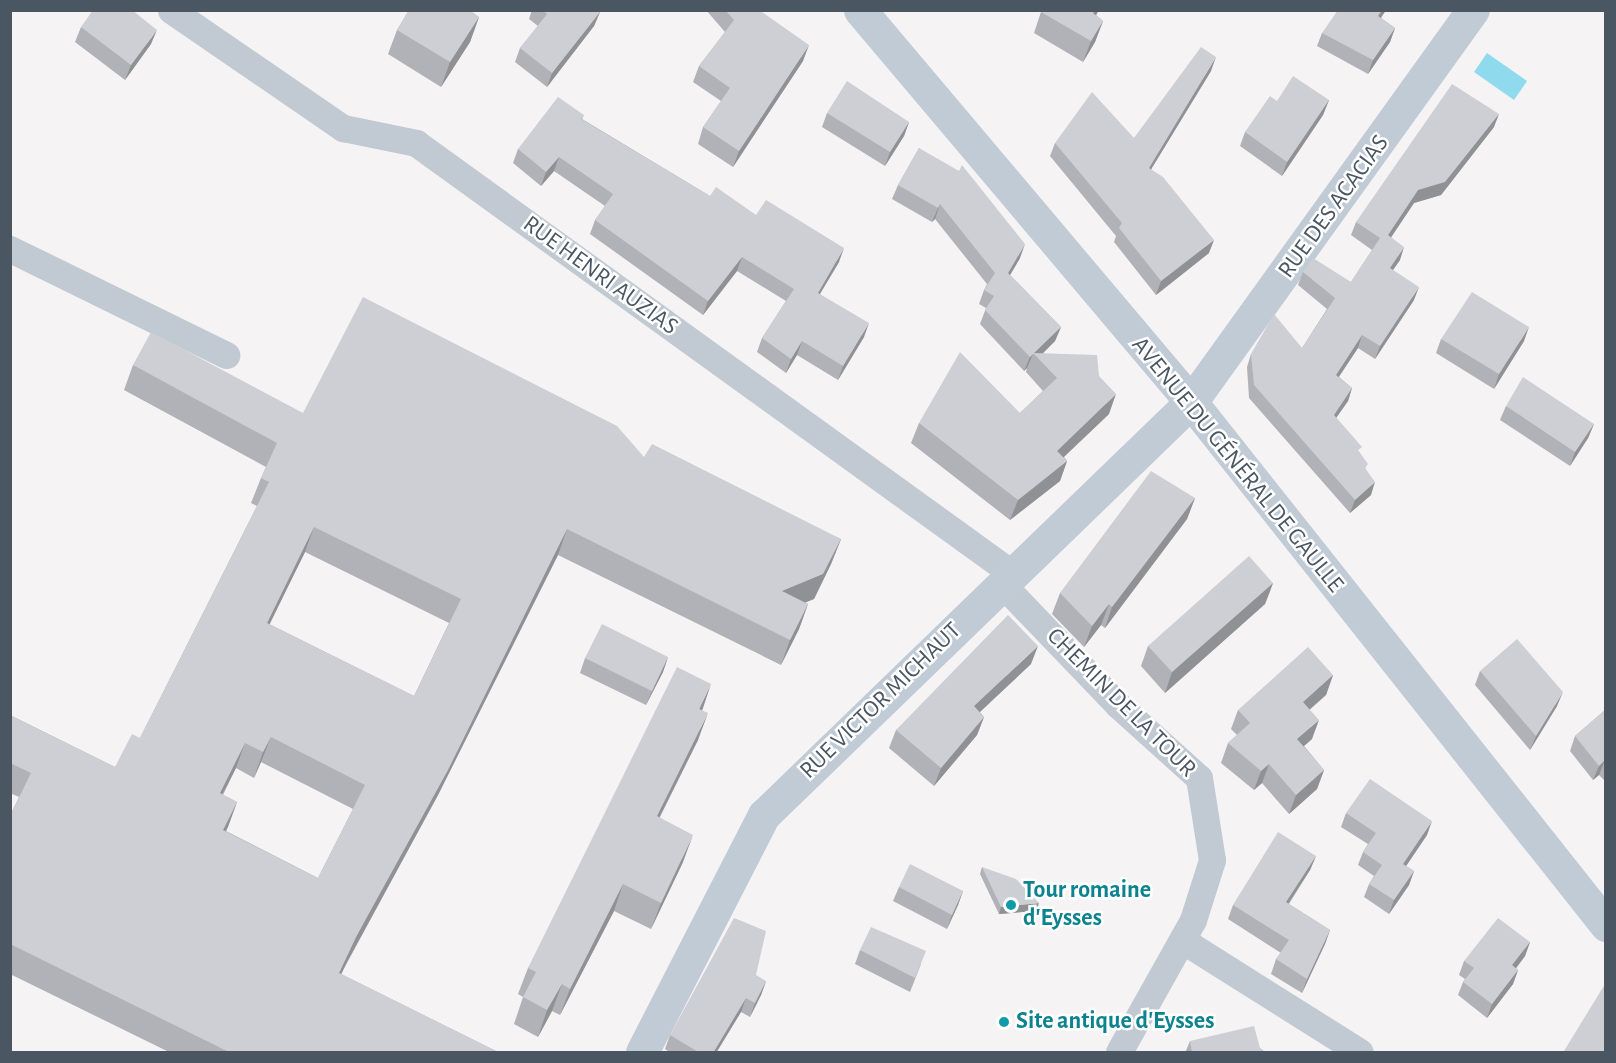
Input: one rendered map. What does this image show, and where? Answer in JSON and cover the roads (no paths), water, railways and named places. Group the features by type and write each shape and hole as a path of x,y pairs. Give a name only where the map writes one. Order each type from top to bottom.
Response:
{"street":[{"name":"RUE HENRI AUZIAS","path":"171,10 343,128 416,142 1007,579"},
{"name":"AVENUE DU GÉNÉRAL DE GAULLE","path":"860,10 1191,402 1605,926"},
{"name":"RUE DES ACACIAS","path":"1191,402 1473,10"},
{"path":"10,249 226,355"},
{"name":"RUE VICTOR MICHAUT","path":"642,1053 764,815 1191,402"},
{"name":"CHEMIN DE LA TOUR","path":"1007,579 1118,705 1199,778 1212,860 1182,940 1119,1053"},
{"path":"1182,940 1360,1053"}],"water":[{"path":"1487,53 1527,81 1514,100 1474,72"}],"place":[{"name":"Tour romaine d'Eysses","path":"1011,905"},
{"name":"Site antique d'Eysses","path":"1004,1022"}]}
